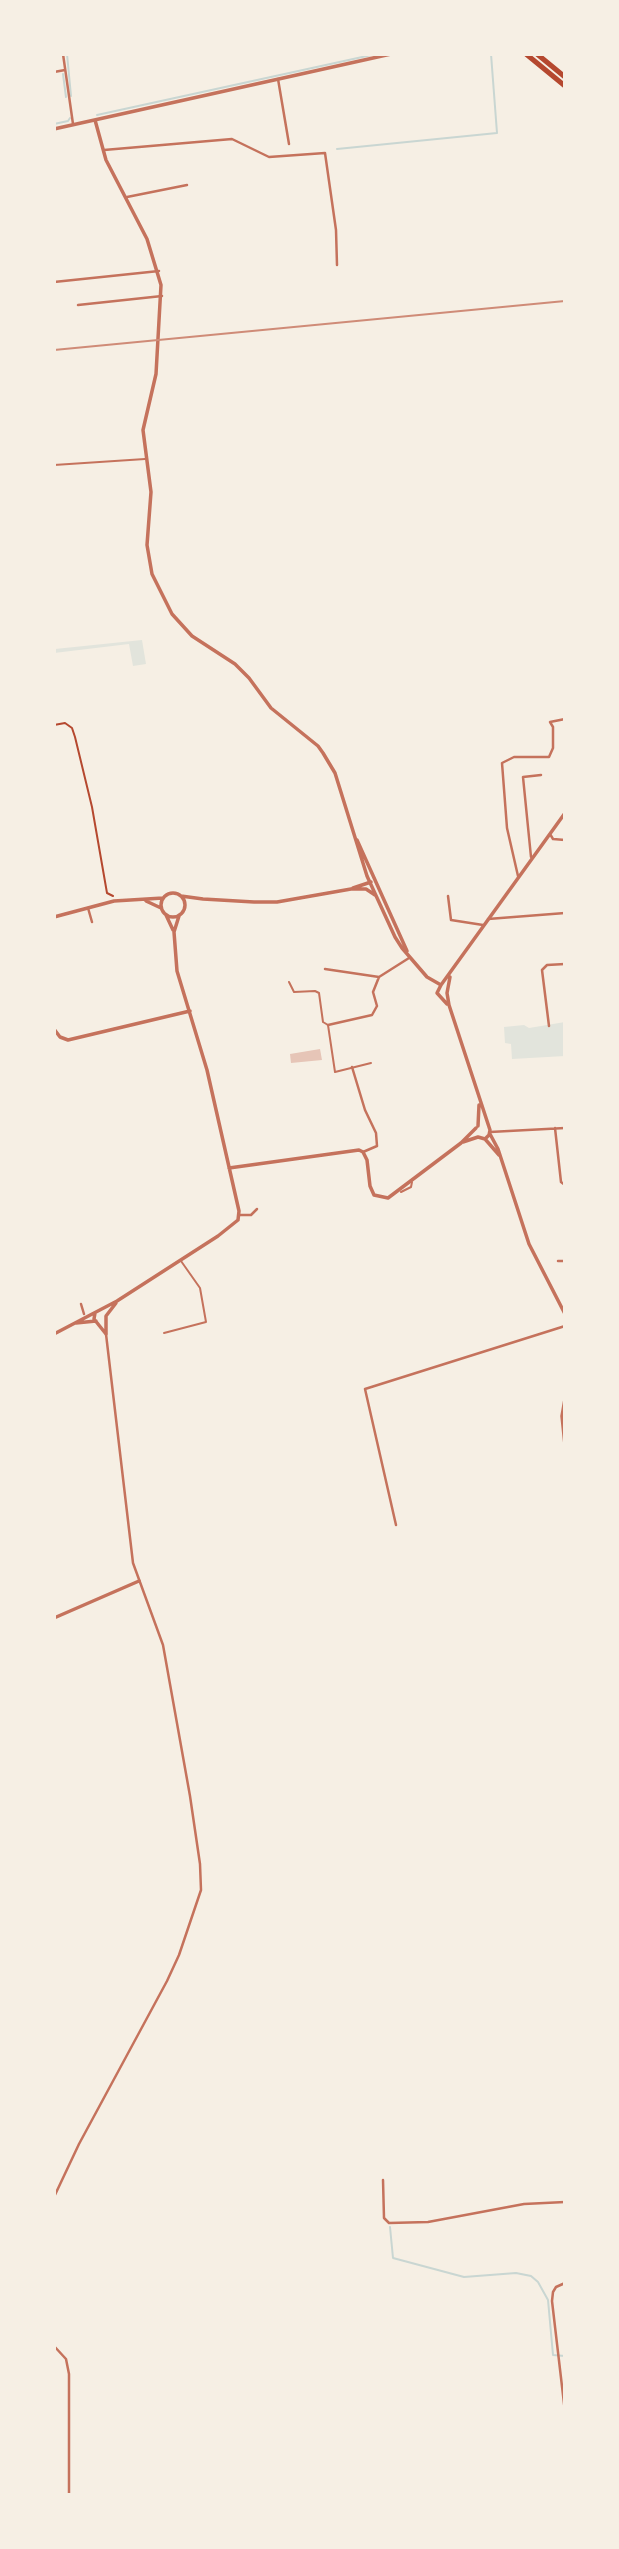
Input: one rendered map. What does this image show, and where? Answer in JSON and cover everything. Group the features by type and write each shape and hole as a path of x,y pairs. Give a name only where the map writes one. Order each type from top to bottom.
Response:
{"highway":[{"path":"526,54 565,86"},
{"path":"537,54 565,77"}],"street":[{"path":"63,54 73,125"},
{"path":"54,129 391,54"},
{"path":"54,72 65,70"},
{"path":"278,79 289,144"},
{"path":"95,120 112,173 127,197 159,271 162,296 156,374 143,430 151,492 148,554 152,574 165,603 192,636 235,664 271,708 318,746 335,773 366,873 380,899 383,899"},
{"path":"104,150 232,139 269,157 325,153 336,230 337,265"},
{"path":"127,197 187,185"},
{"path":"54,282 159,271"},
{"path":"78,305 162,296"},
{"path":"518,876 507,828 502,763 514,757 549,757 553,748 553,727 550,722 565,719"},
{"path":"531,857 523,776 541,775"},
{"path":"437,990 565,813"},
{"path":"352,829 410,955"},
{"path":"550,833 553,839 565,840"},
{"path":"368,866 371,883 399,944 449,1005"},
{"path":"363,886 366,873"},
{"path":"174,932 179,916 185,907 194,901 277,902 371,883"},
{"path":"363,886 376,895"},
{"path":"54,917 114,901 163,898 173,892 203,900"},
{"path":"181,896 185,907"},
{"path":"448,896 451,919 484,926"},
{"path":"161,908 163,898"},
{"path":"144,901 161,908 174,932 177,971 207,1070 238,1217"},
{"path":"88,908 92,922"},
{"path":"488,919 565,913"},
{"path":"166,915 179,916"},
{"path":"328,1025 372,1015 377,1006 373,992 379,977 410,955"},
{"path":"549,1026 543,967 565,964"},
{"path":"325,968 379,977"},
{"path":"450,975 447,991 449,1005 479,1103 498,1149 530,1244 565,1314"},
{"path":"432,981 447,991"},
{"path":"441,996 447,991"},
{"path":"54,1029 60,1037 68,1040 190,1011"},
{"path":"229,1168 354,1150 363,1152 377,1146 376,1133 365,1110 352,1067"},
{"path":"478,1137 479,1103"},
{"path":"363,1152 374,1195 388,1198 461,1143 477,1127 483,1124 489,1131"},
{"path":"555,1128 561,1182 565,1185"},
{"path":"489,1131 565,1128"},
{"path":"485,1139 489,1131"},
{"path":"461,1143 478,1137 485,1139 501,1159"},
{"path":"54,1334 117,1301 180,1260 238,1217 251,1215 257,1209"},
{"path":"558,1261 565,1261"},
{"path":"74,1324 102,1322 117,1301"},
{"path":"80,1304 84,1314"},
{"path":"97,1312 106,1317"},
{"path":"97,1312 94,1317 96,1322 106,1334"},
{"path":"54,2197 79,2144 167,1981 201,1890 190,1796 163,1645 133,1563 106,1317"},
{"path":"396,1525 365,1389 565,1326"},
{"path":"565,1399 562,1410 565,1445"},
{"path":"54,1618 139,1581"},
{"path":"383,2180 384,2218 389,2223 428,2222 524,2204 565,2202"},
{"path":"565,2283 553,2291 552,2301 565,2412"},
{"path":"54,2346 66,2358 69,2374 69,2495"}],"lane":[{"path":"54,465 145,459"},
{"path":"289,982 294,992 319,993 323,1022 328,1025 335,1072 371,1063"},
{"path":"164,1334 206,1322 200,1288 180,1260"}],"path":[{"path":"54,725 65,723 72,728 92,807 107,893 123,896"}],"shaded area":[{"path":"54,619 55,649 142,640 146,664 133,666 129,644 54,653"},
{"path":"565,1022 565,1056 512,1059 511,1044 505,1043 504,1027 524,1025 529,1028"}],"building":[{"path":"320,1049 322,1060 291,1063 290,1054"}],"waterway":[{"path":"67,54 71,96"},
{"path":"97,115 376,54"},
{"path":"337,149 497,133 491,54"},
{"path":"63,74 66,97"},
{"path":"54,124 68,121 70,118"},
{"path":"390,2227 393,2258 464,2277 516,2273 531,2276 538,2282 548,2300 553,2355 565,2356"}],"railway":[{"path":"54,350 565,301"}]}
